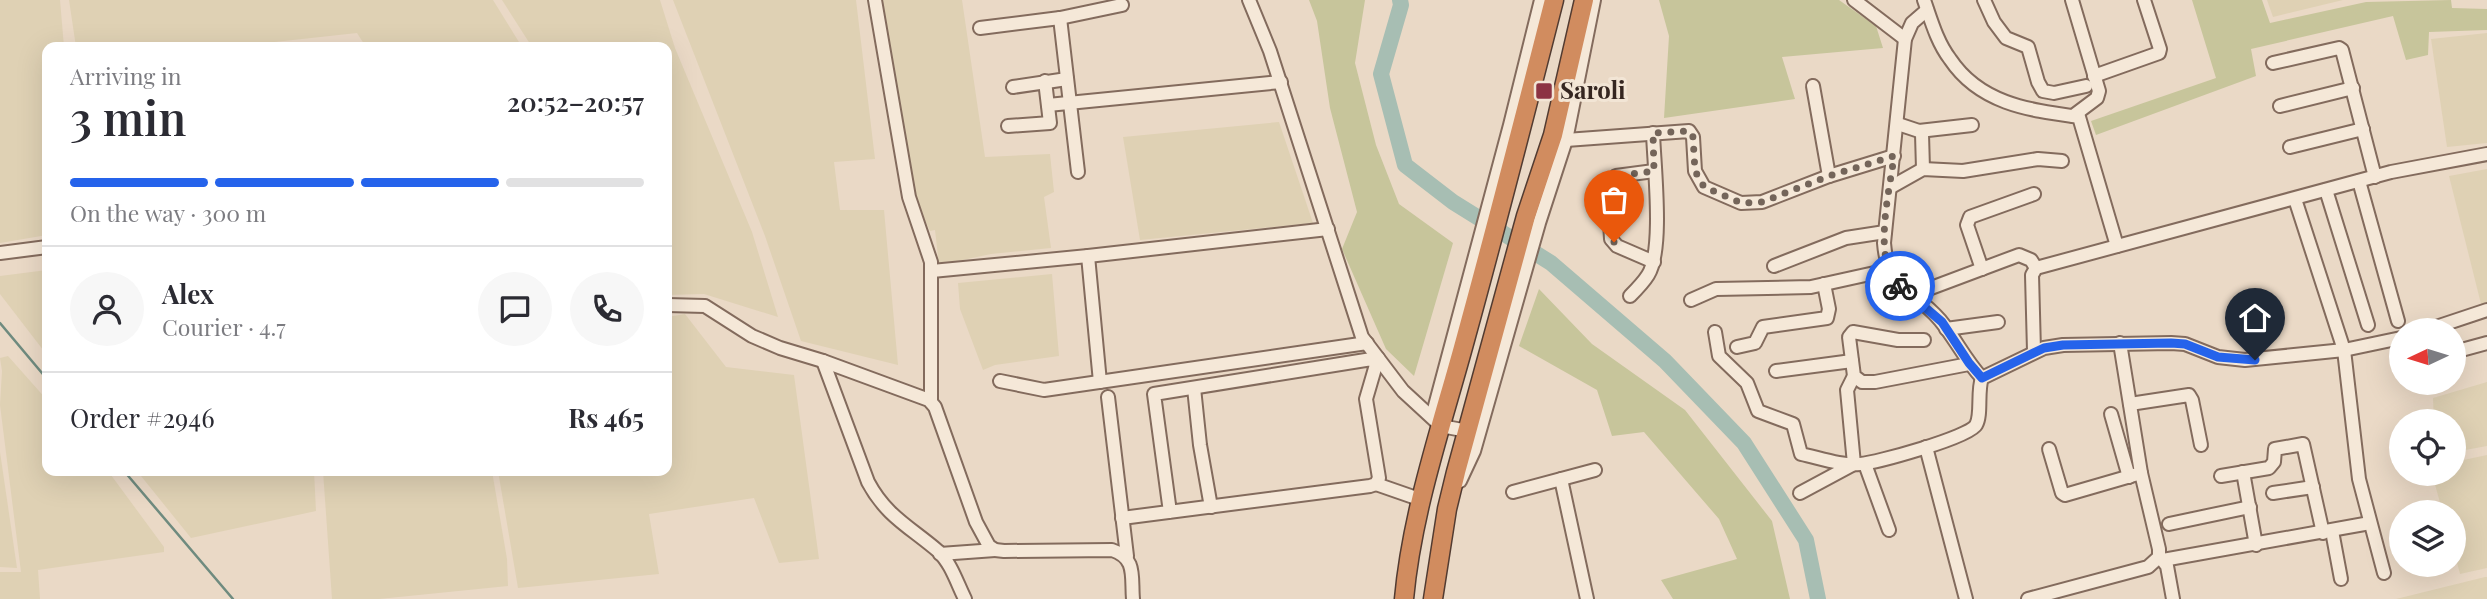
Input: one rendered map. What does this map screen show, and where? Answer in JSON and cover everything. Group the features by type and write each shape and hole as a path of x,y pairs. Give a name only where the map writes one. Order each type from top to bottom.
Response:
{"highway":[{"path":"1404,599 1437,421 1553,0"},
{"path":"1433,599 1447,509 1473,432 1533,220 1584,0"}],"street":[{"path":"875,0 909,197 929,251 932,271 928,400"},
{"path":"1249,0 1281,82 1362,337 1403,391 1437,421 1473,432"},
{"path":"1496,200 1541,0"},
{"path":"1533,220 1566,140 1594,0"},
{"path":"1854,0 1905,38"},
{"path":"1984,0 1994,22 2006,37 2028,47 2043,91 2054,93 2159,53 2144,0"},
{"path":"2072,0 2090,81 2099,91 2097,98 2073,116"},
{"path":"1928,3 1912,23 1905,38 1885,232 1885,260 1896,282 1932,311 1982,378"},
{"path":"1928,3 1938,38 1950,60 1978,88 1993,98 2017,107 2079,117 2117,247"},
{"path":"980,28 1060,18 1122,5"},
{"path":"1060,18 1078,172"},
{"path":"2273,63 2339,48 2344,53 2375,177"},
{"path":"1013,87 1067,79"},
{"path":"1008,126 1050,123 1045,81"},
{"path":"1048,105 1281,82"},
{"path":"1813,86 1829,176"},
{"path":"2280,106 2353,88"},
{"path":"1898,124 1919,131 1972,125"},
{"path":"2290,147 2363,130"},
{"path":"1566,140 1689,131 1693,137 1695,171 1704,187 1741,203 1762,202 1829,176 1894,156"},
{"path":"1919,131 1924,139 1923,169"},
{"path":"1630,296 1648,275 1654,262 1654,171 1658,132"},
{"path":"2034,351 2032,275 2036,268 2359,181 2487,154"},
{"path":"1891,187 1923,169 1963,171 2038,159 2062,161"},
{"path":"1654,171 1616,176 1608,189 1611,239 1617,246 1654,262"},
{"path":"2359,181 2397,318"},
{"path":"2326,190 2368,325"},
{"path":"1982,269 1967,225 1970,218 2034,194"},
{"path":"2295,199 2344,350 2359,479 2385,573"},
{"path":"932,271 1328,229"},
{"path":"1774,266 1846,239 1885,232"},
{"path":"0,253 42,248"},
{"path":"1931,288 2019,255 2031,260 2036,268"},
{"path":"1088,256 1100,382"},
{"path":"1691,300 1716,289 1803,287 1888,270"},
{"path":"1737,347 1755,343 1763,327 1827,318 1829,309 1824,284"},
{"path":"672,305 705,306 752,336 780,348 928,400 935,407 976,522 989,546 995,550"},
{"path":"2463,318 2487,310"},
{"path":"1946,329 1998,322"},
{"path":"1715,332 1719,356 1747,383 1758,411 1793,424 1801,454 1860,464"},
{"path":"1889,530 1860,464 1847,390 1854,376 1849,337 1853,332 1898,340 1924,340"},
{"path":"1800,493 1860,464 1964,436 1978,424 1979,387 1982,378 2034,351 2063,345 2185,344 2218,357 2245,360 2344,350 2389,341"},
{"path":"1000,381 1045,390 1367,343"},
{"path":"2120,343 2130,404 2135,475"},
{"path":"2466,349 2487,343"},
{"path":"1170,512 1154,394 1378,358"},
{"path":"1376,484 1379,478 1366,399 1378,358"},
{"path":"823,361 877,499 893,517 940,554 965,599"},
{"path":"1776,371 1852,361"},
{"path":"1854,376 1862,382 1875,382 1969,363"},
{"path":"1194,388 1200,445 1211,507"},
{"path":"2130,404 2189,395 2201,445"},
{"path":"1108,397 1133,599"},
{"path":"2111,414 2166,566 2173,599"},
{"path":"2221,476 2269,468 2274,462 2275,449 2300,443 2305,446 2313,487 2341,579"},
{"path":"1926,447 1966,599"},
{"path":"2049,449 2062,493 2065,495 2135,475"},
{"path":"1513,492 1595,470"},
{"path":"2243,472 2256,545"},
{"path":"1561,479 1587,599"},
{"path":"1122,518 1376,484 1422,500"},
{"path":"2273,494 2313,487"},
{"path":"2169,524 2249,507"},
{"path":"2028,599 2148,567 2161,558 2256,545 2370,523"},
{"path":"940,554 995,550 1112,550 1127,556"}],"shaded area":[{"path":"0,0 60,0 64,42 42,42 42,236 0,243"},
{"path":"69,0 493,0 519,42 363,42 357,33 275,42 75,42"},
{"path":"502,0 660,0 675,48 752,232 778,317 704,294 672,295 672,42 529,42"},
{"path":"673,0 856,0 875,159 834,162 840,210 884,210 898,365 801,341 765,236"},
{"path":"880,0 962,0 985,157 1050,154 1054,192 1044,197 1051,248 991,254 939,265 935,230 930,231 916,201"},
{"path":"1309,0 1365,0 1355,63 1376,145 1399,204 1453,243 1414,376 1386,349 1342,249 1357,212 1330,108 1317,21"},
{"path":"1659,0 1839,0 1876,26 1883,48 1782,57 1795,99 1664,118 1669,36"},
{"path":"2192,0 2262,0 2270,23 2366,2 2451,0 2452,8 2487,9 2487,30 2429,32 2428,55 2406,60 2393,16 2251,49 2256,76 2096,135 2091,121 2216,78"},
{"path":"2267,0 2343,0 2273,17"},
{"path":"2487,33 2487,143 2447,147 2431,39"},
{"path":"1279,122 1313,223 1140,240 1123,137"},
{"path":"2487,169 2487,303 2481,304 2449,176"},
{"path":"42,271 42,349 0,294 0,276"},
{"path":"1052,274 1059,356 995,365 983,370 960,309 958,283"},
{"path":"1539,289 1592,344 1685,410 1772,521 1790,599 1673,599 1661,580 1737,559 1719,519 1644,432 1612,436 1597,390 1519,346"},
{"path":"685,314 726,367 794,375 819,559 779,563 754,498 649,514 659,574 518,588 499,476 672,476 672,316"},
{"path":"8,356 42,394 42,476 112,476 164,547 164,552 38,570 40,599 0,599 0,572 21,572 0,405 0,358"},
{"path":"2487,382 2487,446 2466,450 2466,409 2433,409 2433,398 2466,396 2466,388"},
{"path":"0,452 17,568 0,567"},
{"path":"2487,455 2487,568 2466,573 2466,500 2439,500 2435,486 2466,486 2466,459"},
{"path":"141,476 314,476 316,511 191,538"},
{"path":"323,476 493,476 507,559 508,586 379,599 332,599"},
{"path":"2487,577 2487,599 2396,599"}],"waterway":[{"path":"1400,0 1401,5 1381,74 1405,165 1453,202 1551,263 1665,361 1744,443 1806,540 1818,599"},
{"path":"0,323 42,373"},
{"path":"128,476 233,599"}],"way so far":[{"path":"1614,242 1611,239 1608,189 1616,176 1654,171 1653,133 1689,131 1693,137 1695,171 1704,187 1741,203 1762,202 1829,176 1894,156 1884,243 1888,270 1900,286"}],"place":[{"name":"Saroli","path":"1544,91"}],"route":[{"path":"1900,286 1942,322 1982,378 2034,351 2063,345 2185,344 2218,357 2255,360"}]}
